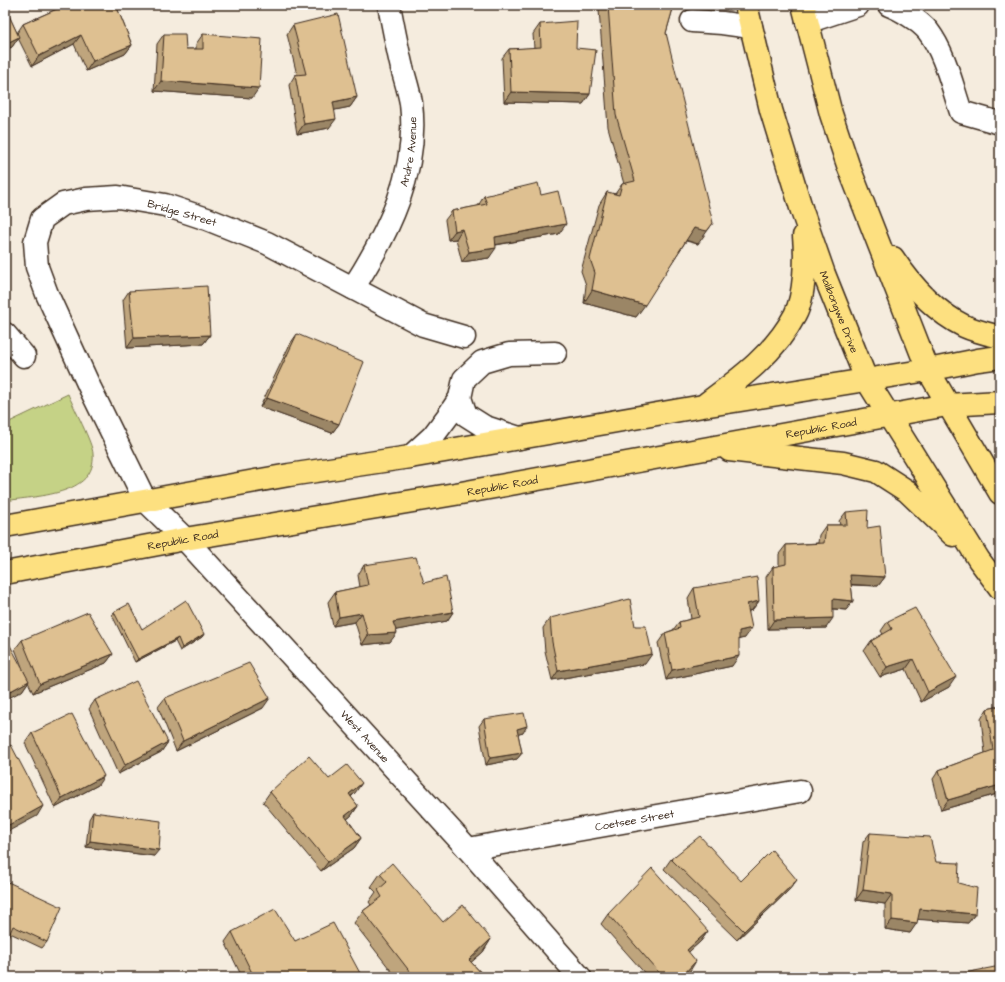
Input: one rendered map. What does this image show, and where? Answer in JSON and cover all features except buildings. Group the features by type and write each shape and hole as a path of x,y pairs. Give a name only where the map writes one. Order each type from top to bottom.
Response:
{"main road":[{"name":"Malibongwe Drive","path":"746,5 771,110 802,211 824,274 866,379 978,560 1000,588"},
{"path":"805,14 831,114 871,225 928,370 947,405 1000,493"},
{"path":"703,406 749,372 774,346 796,314 806,260 802,211"},
{"path":"871,225 906,278 928,301 964,326 1000,337"},
{"path":"12,523 1000,357"},
{"name":"Republic Road","path":"5,573 185,538 461,493 947,405 1000,402"},
{"path":"713,448 843,463 876,471 907,491 978,560"}],"street":[{"name":"Andre Avenue","path":"353,288 373,258 399,202 409,171 412,139 411,103 389,5"},
{"path":"704,5 692,21 751,27"},
{"path":"805,14 858,5"},
{"path":"889,5 899,9 927,30 940,55 961,112 1000,123"},
{"name":"Bridge Street","path":"145,500 90,388 47,294 37,267 35,242 42,219 63,204 86,198 118,197 165,205 206,218 267,243 423,325 464,337"},
{"path":"5,334 24,356"},
{"path":"410,457 433,436 460,398 464,379 482,362 509,354 554,352"},
{"path":"460,398 466,415 485,427 519,438"},
{"name":"West Avenue","path":"145,500 185,538 468,849 580,977"},
{"name":"Coetsee Street","path":"468,849 800,791"}],"green space":[{"path":"68,394 92,449 92,468 85,478 75,486 47,495 5,501 5,424"}]}
